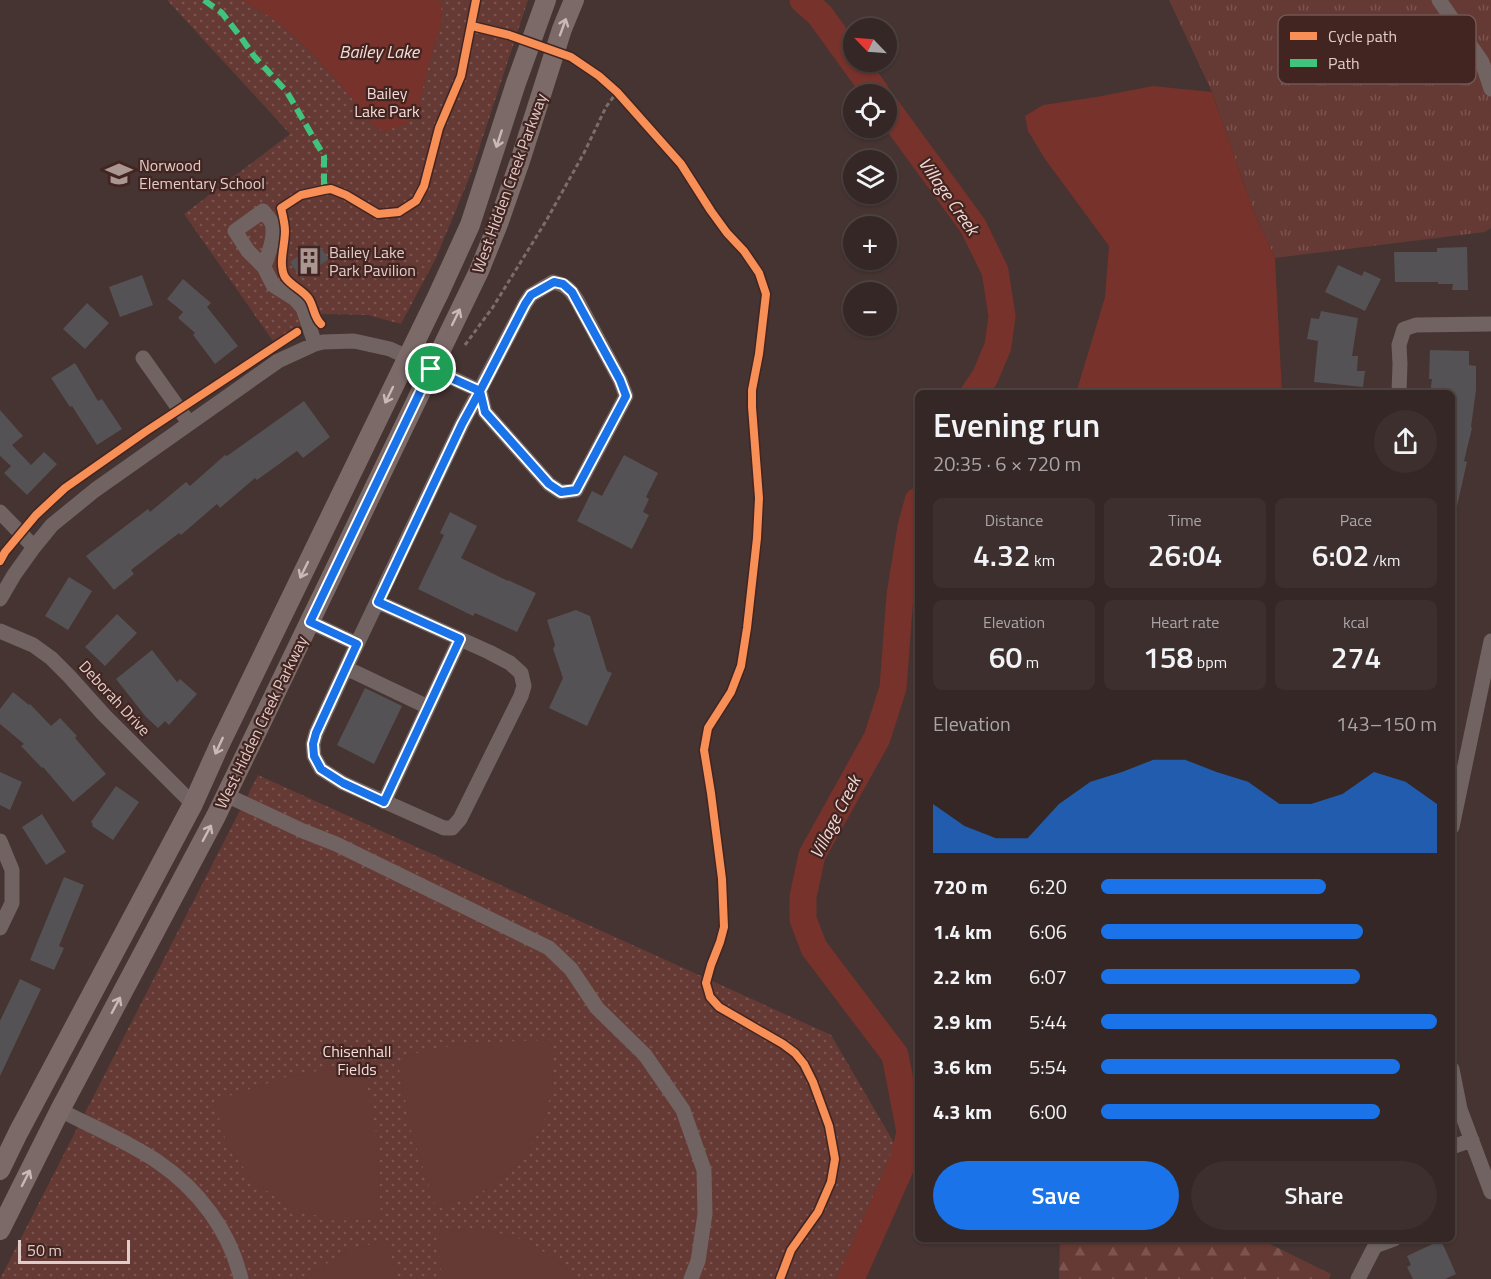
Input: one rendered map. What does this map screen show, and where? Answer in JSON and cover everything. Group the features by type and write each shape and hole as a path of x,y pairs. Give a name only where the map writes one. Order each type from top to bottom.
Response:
{"main road":[{"name":"West Hidden Creek Parkway","path":"0,1170 193,804 224,735 438,295 470,225 516,83 546,0"},
{"name":"West Hidden Creek Parkway","path":"0,1230 60,1110 226,795 479,271 498,224 562,29 574,0"},
{"path":"36,1098 60,1110"}],"street":[{"path":"1439,0 1449,15"},
{"path":"1476,53 1482,62 1491,88"},
{"path":"264,267 276,288 295,299 303,308 315,344"},
{"path":"378,602 510,663 521,673 524,686 522,696 460,819 452,828 444,828 384,802 343,783 321,769 314,756 313,744 316,733 462,424 531,295 554,282 563,284 572,292 620,380 626,396 576,490 561,492 549,484 485,412 480,391"},
{"path":"1399,390 1399,345 1404,329 1416,325 1491,324"},
{"path":"0,599 14,575 52,525 95,490 278,361 315,344 354,341 390,349 480,391"},
{"path":"143,358 189,423"},
{"path":"0,512 34,547"},
{"path":"310,622 357,644"},
{"name":"Deborah Drive","path":"0,631 33,645 51,658 193,804"},
{"path":"384,802 460,639"},
{"path":"1455,799 1485,697 1491,641"},
{"path":"346,668 428,706"},
{"path":"226,795 336,844 549,948 571,969 597,1008 645,1055 683,1110 704,1170 705,1214 698,1261 692,1279"},
{"path":"0,841 12,870 12,903 0,928"},
{"path":"1455,1084 1460,1109 1491,1192"},
{"path":"60,1110 132,1146 179,1178 199,1197 228,1240 241,1279"},
{"path":"1455,1146 1472,1140"},
{"path":"1358,1279 1376,1243"}],"path":[{"path":"465,345 493,307 541,230 584,153 606,107 620,95 608,84"}],"green space":[{"name":"Bailey Lake Park","path":"167,0 528,0 470,176 436,258 401,324 368,315 323,314 273,341 184,214 290,134"},
{"path":"1169,0 1491,0 1491,228 1485,232 1275,258 1254,213 1212,92"},
{"name":"Chisenhall Fields","path":"258,775 831,1035 900,1153 852,1279 0,1279"},
{"path":"550,1040 553,1086 541,1130 516,1167 479,1194 436,1208 411,1131 399,1068 407,1055 465,1043"},
{"path":"354,1064 365,1073 376,1133 381,1218 335,1221 291,1208 254,1182 227,1145 214,1101 286,1077"},
{"path":"484,1229 528,1241 565,1267 574,1279 441,1279 439,1231"},
{"path":"385,1240 398,1279 306,1279 341,1253"},
{"path":"1060,1242 1266,1242 1331,1274 1329,1279 1059,1279"}],"water":[{"name":"Bailey Lake","path":"242,0 438,0 441,3 442,22 418,107 407,124 384,131 375,127 312,53 272,18"},
{"path":"1153,86 1212,92 1254,213 1275,258 1282,390 1077,390 1105,297 1109,246 1045,159 1028,131 1025,116 1043,105"}],"building":[{"name":"Bailey Lake Park Pavilion","path":"317,243 329,259 301,278 290,262"},
{"path":"1467,247 1468,290 1452,290 1453,284 1438,284 1438,282 1395,282 1394,252 1437,252 1437,248"},
{"path":"1338,265 1362,276 1364,271 1381,279 1365,311 1325,292"},
{"path":"142,275 153,305 120,317 109,287"},
{"path":"183,279 211,303 207,307 238,346 215,364 193,335 195,333 178,318 183,312 167,299"},
{"path":"87,303 109,323 85,349 63,329"},
{"path":"1321,311 1358,318 1352,356 1358,356 1357,371 1365,371 1363,387 1314,382 1318,341 1307,339 1311,318 1319,319"},
{"path":"1430,350 1469,351 1469,365 1476,366 1476,390 1472,428 1464,461 1467,462 1457,506 1455,506 1455,390 1430,390 1432,379 1429,379"},
{"path":"75,363 98,401 102,399 122,429 97,445 51,378"},
{"path":"304,401 330,437 303,458 297,451 257,480 255,478 220,508 217,504 181,535 179,533 131,570 134,574 114,590 86,556 148,509 150,512 186,482 190,486 225,455 227,456"},
{"path":"0,410 23,436 12,445 31,465 44,452 57,464 27,495 4,473 11,466 0,456"},
{"path":"624,455 658,473 646,497 649,499 643,512 649,515 632,549 577,521 592,491 602,496"},
{"path":"450,512 477,526 461,558 536,593 517,632 475,613 473,616 418,589 444,535 440,533"},
{"path":"69,577 92,591 68,630 45,616"},
{"path":"576,610 590,616 607,671 612,673 587,726 549,708 563,678 553,649 555,645 547,620"},
{"path":"117,614 137,633 105,666 85,647"},
{"path":"152,650 177,682 180,679 197,694 169,725 165,721 158,728 146,717 116,679"},
{"path":"365,688 402,706 374,764 337,745"},
{"path":"13,692 30,704 51,726 60,718 106,774 73,802 43,767 21,746 24,744 0,724 0,709"},
{"path":"0,772 22,782 10,810 0,805"},
{"path":"116,786 139,802 113,840 92,826 91,822"},
{"path":"42,814 66,852 46,865 22,827"},
{"path":"64,877 84,885 59,946 64,948 54,970 30,960"},
{"path":"20,979 41,989 0,1076 0,1021"},
{"path":"1437,1242 1442,1242 1456,1274 1445,1279 1413,1279 1407,1267 1411,1265 1407,1256"}],"waterway":[{"name":"Village Creek","path":"803,0 820,15 870,84"},
{"name":"Village Creek","path":"897,122 973,226 995,271 1002,316 998,346 985,377 976,390"},
{"name":"Village Creek","path":"851,1279 902,1164 910,1132 895,1055 814,948 803,919 803,897 812,855 877,738 893,688 900,595 915,512"}],"marked path":[{"path":"204,0 222,13 254,56 287,92 324,156 324,190"}],"cycle path":[{"path":"321,324 309,299 285,277 283,272 285,231 281,208 301,195 331,189 378,214 399,212 416,201 424,186 439,128 461,76 476,0"},
{"path":"472,26 509,35 571,57 599,76 617,92 681,164 711,211 759,273 766,294 752,390 759,498 747,628 741,666 731,692 708,728 704,750 722,879 724,927 706,983 710,997 719,1007 795,1053 804,1064 813,1082 829,1126 835,1159 831,1182 818,1212 791,1250 780,1279"},
{"path":"0,561 36,515 65,488 145,432 297,332"}],"place":[{"name":"Norwood Elementary School","path":"119,174"},
{"name":"Bailey Lake Park Pavilion","path":"309,261"}],"route":[{"path":"431,369 310,622 357,644 316,733 313,744 314,756 321,769 343,783 384,802 460,639 378,602 462,424 480,391 485,412 549,484 561,492 576,490 626,396 620,380 572,292 563,284 554,282 531,295 480,391 431,369"}]}
